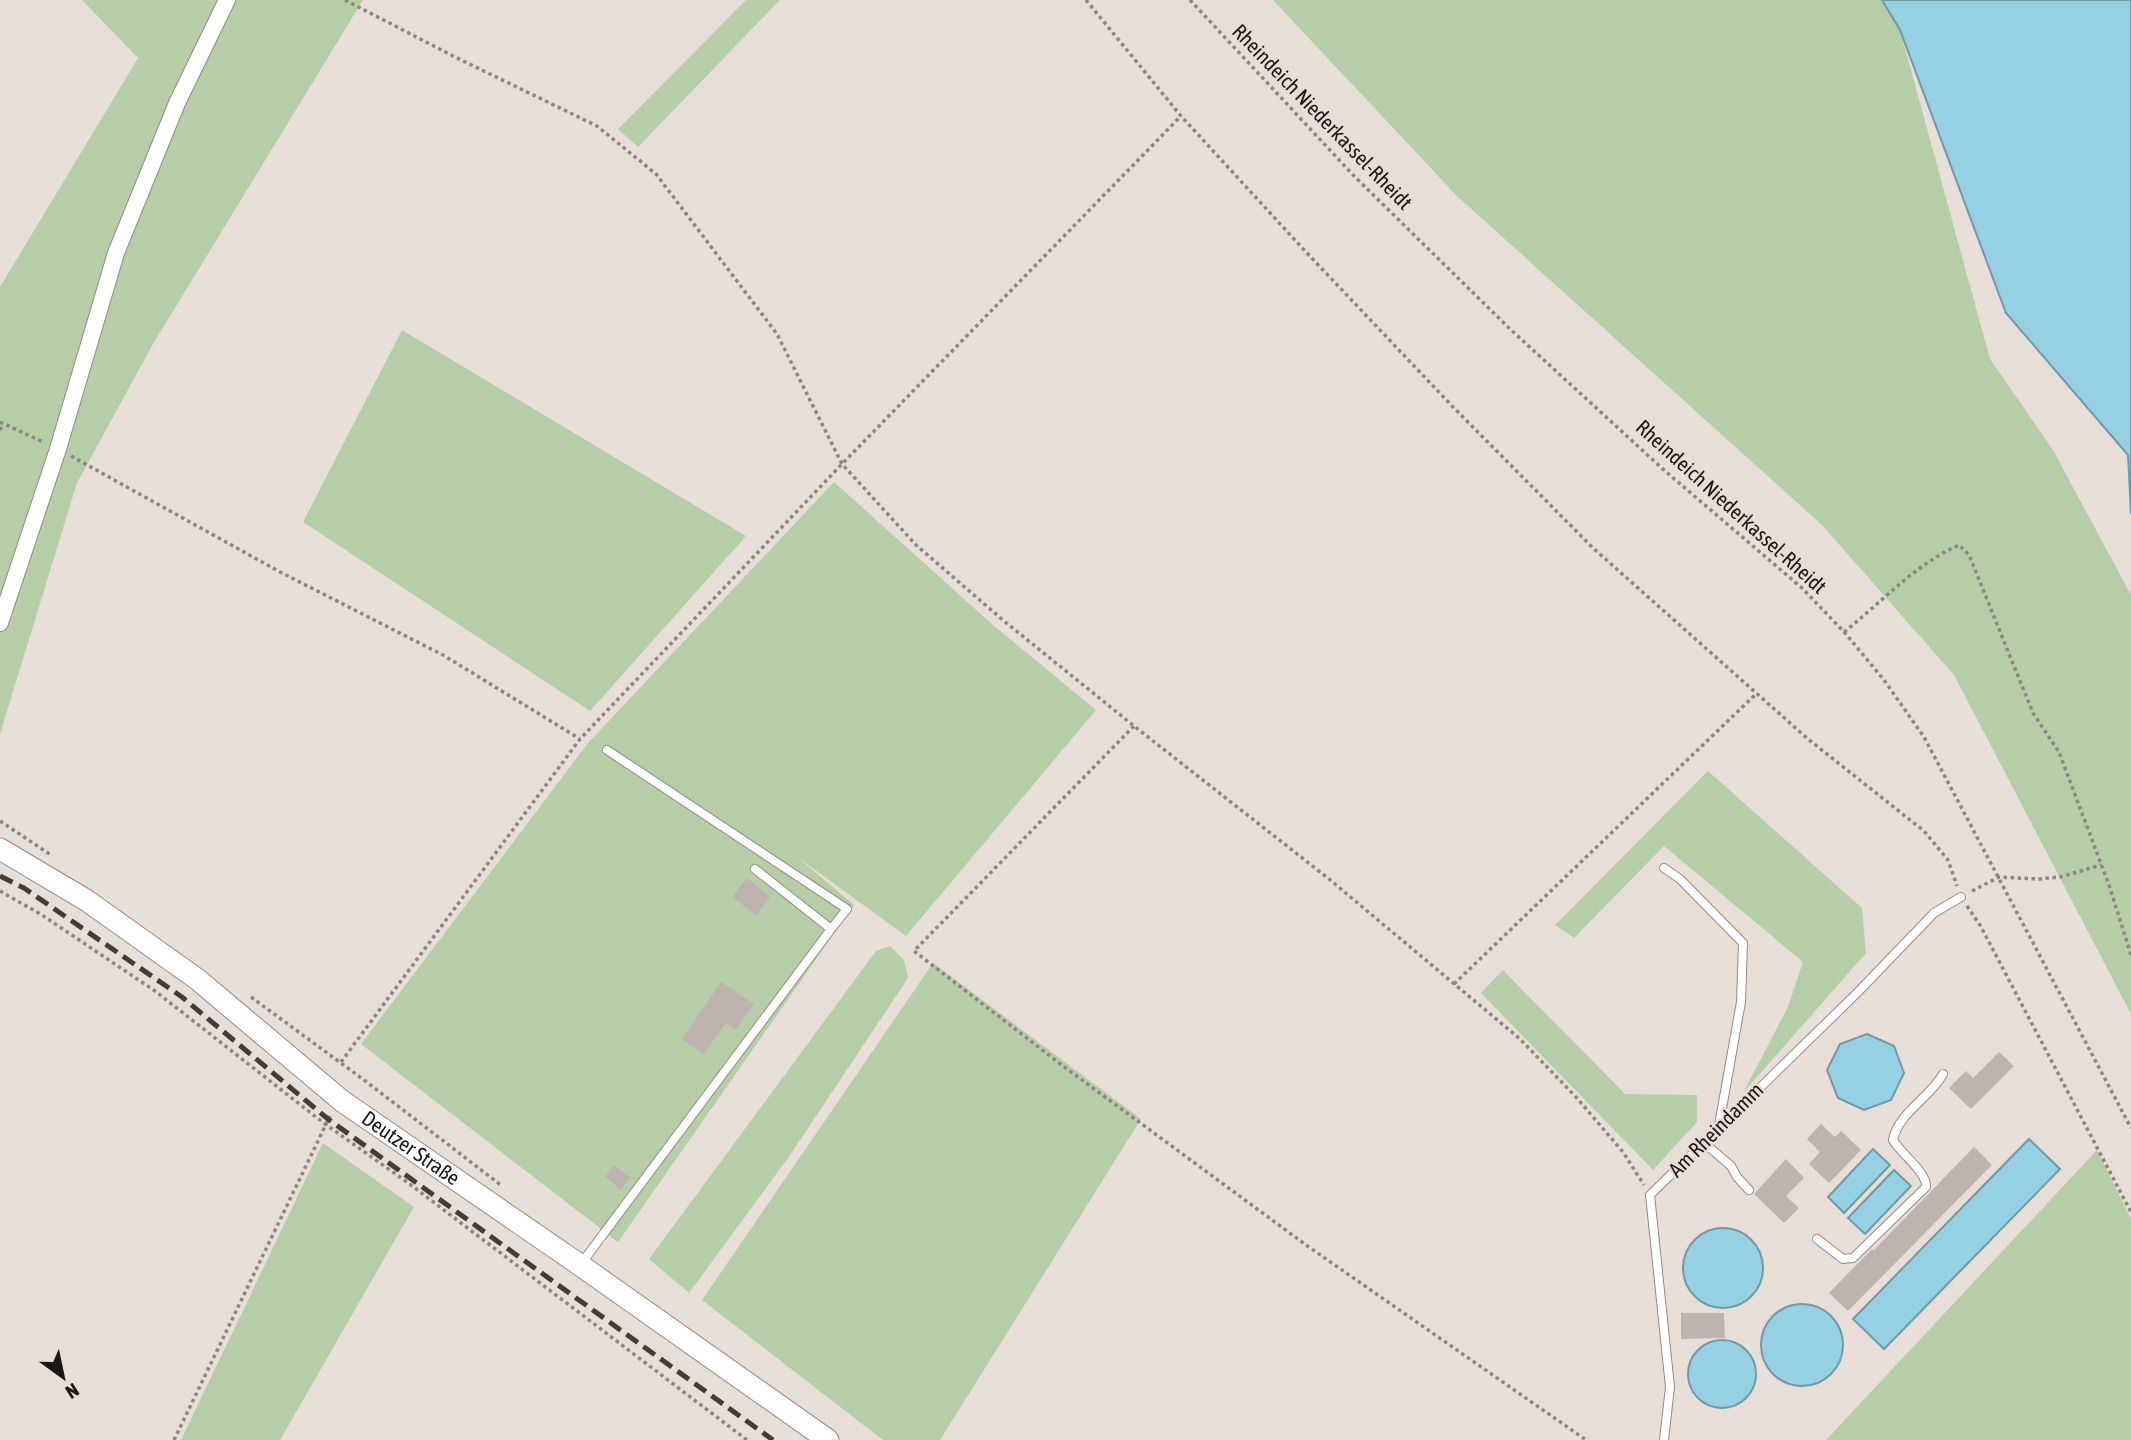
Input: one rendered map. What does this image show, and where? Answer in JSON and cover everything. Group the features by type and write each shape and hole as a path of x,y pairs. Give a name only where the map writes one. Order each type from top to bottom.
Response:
{"street":[{"path":"0,623 58,449 116,253 177,103 227,0"},
{"name":"Deutzer Straße","path":"0,849 86,900 197,979 342,1101 828,1440"}],"lane":[{"path":"580,1265 615,1222 847,909 607,750"},
{"path":"1664,868 1680,879 1743,943 1741,1002 1719,1125"},
{"path":"755,869 831,929"},
{"name":"Am Rheindamm","path":"1664,1440 1670,1387 1650,1195 1858,992 1934,913 1961,897"},
{"path":"1817,1238 1843,1259 1853,1258 1926,1187 1922,1173 1900,1152 1893,1140 1895,1130 1937,1086 1943,1074"},
{"path":"1703,1142 1731,1166 1749,1190"}],"path":[{"path":"345,0 597,126 656,174 777,334 842,464 916,545 1004,621 1329,879 1520,1039 1576,1097 1623,1152 1650,1195"},
{"path":"1086,0 1181,116 1315,262 1593,548 1808,739 1924,831 1948,860 1961,897 1980,925 2131,1212"},
{"name":"Rheindeich Niederkassel-Rheidt","path":"1190,0 1355,177 1509,328 1665,471 1802,588 1844,632 1884,680 1923,737 2131,1128"},
{"path":"341,1062 580,739 842,464 1181,116"},
{"path":"0,430 2,423 58,449 280,572 443,655 580,739"},
{"path":"1844,632 1902,581 1938,554 1959,545 1969,555 2033,713 2059,752 2131,955"},
{"path":"1454,984 1757,693"},
{"path":"1133,726 914,951 1063,1066 1306,1245 1586,1440"},
{"path":"0,821 55,858"},
{"path":"1961,897 1999,877 2060,877 2101,865"},
{"path":"0,891 42,915 155,991 325,1124 417,1189 747,1440"},
{"path":"242,991 341,1062 505,1188"},
{"path":"174,1440 325,1124 342,1101"}],"green space":[{"path":"82,0 363,0 153,344 77,483 0,734 0,287 138,58"},
{"path":"746,0 780,0 638,147 618,129"},
{"path":"1273,0 1882,0 1900,30 1990,359 2053,450 2131,595 2131,1014 1954,675 1822,525 1457,196"},
{"path":"402,330 746,536 590,711 303,522"},
{"path":"834,482 993,625 1096,710 906,936 796,856 854,905 618,1242 361,1044 588,743"},
{"path":"1708,771 1862,908 1866,953 1743,1093 1788,1007 1803,962 1664,846 1574,938 1555,925"},
{"path":"890,946 904,960 908,978 788,1158 689,1293 649,1259 876,951"},
{"path":"933,963 1141,1119 940,1440 883,1440 702,1300"},
{"path":"1503,970 1625,1094 1697,1095 1697,1122 1653,1170 1481,993"},
{"path":"323,1143 414,1207 280,1440 181,1440"},
{"path":"2097,1150 2131,1219 2131,1440 1826,1440"}],"water":[{"path":"1882,0 2131,0 2131,514 2128,455 2006,313 1900,30"},
{"path":"1867,1034 1894,1046 1904,1073 1891,1100 1864,1110 1838,1098 1827,1070 1840,1044"},
{"path":"2029,1139 2060,1169 1884,1349 1853,1319"},
{"path":"1873,1149 1890,1165 1844,1213 1828,1197"},
{"path":"1894,1170 1911,1186 1865,1234 1848,1218"},
{"path":"1715,1228 1731,1228 1752,1239 1763,1260 1763,1276 1752,1297 1731,1308 1715,1308 1701,1302 1689,1290 1683,1276 1683,1260 1689,1246 1701,1234"},
{"path":"1802,1304 1818,1307 1831,1316 1840,1329 1843,1345 1840,1361 1831,1374 1818,1383 1802,1386 1786,1383 1773,1374 1764,1361 1761,1345 1764,1329 1773,1316 1786,1307"},
{"path":"1722,1340 1735,1343 1746,1350 1753,1361 1756,1374 1753,1387 1746,1398 1735,1405 1722,1408 1709,1405 1698,1398 1691,1387 1688,1374 1691,1361 1698,1350 1709,1343"}],"building":[{"path":"747,878 770,897 756,915 732,897"},
{"path":"721,982 754,1004 736,1030 726,1023 704,1054 682,1039"},
{"path":"1999,1052 2014,1066 1971,1109 1949,1088 1966,1071 1973,1078"},
{"path":"1821,1124 1835,1137 1841,1131 1861,1150 1829,1183 1809,1164 1820,1152 1807,1139"},
{"path":"1974,1147 1992,1165 1848,1311 1829,1293"},
{"path":"1786,1159 1804,1178 1786,1196 1799,1208 1784,1223 1754,1194"},
{"path":"614,1165 630,1177 621,1189 605,1177"},
{"path":"1681,1313 1724,1313 1725,1338 1681,1339"}],"railway":[{"path":"0,876 24,888 182,997 328,1119 773,1440"}]}
